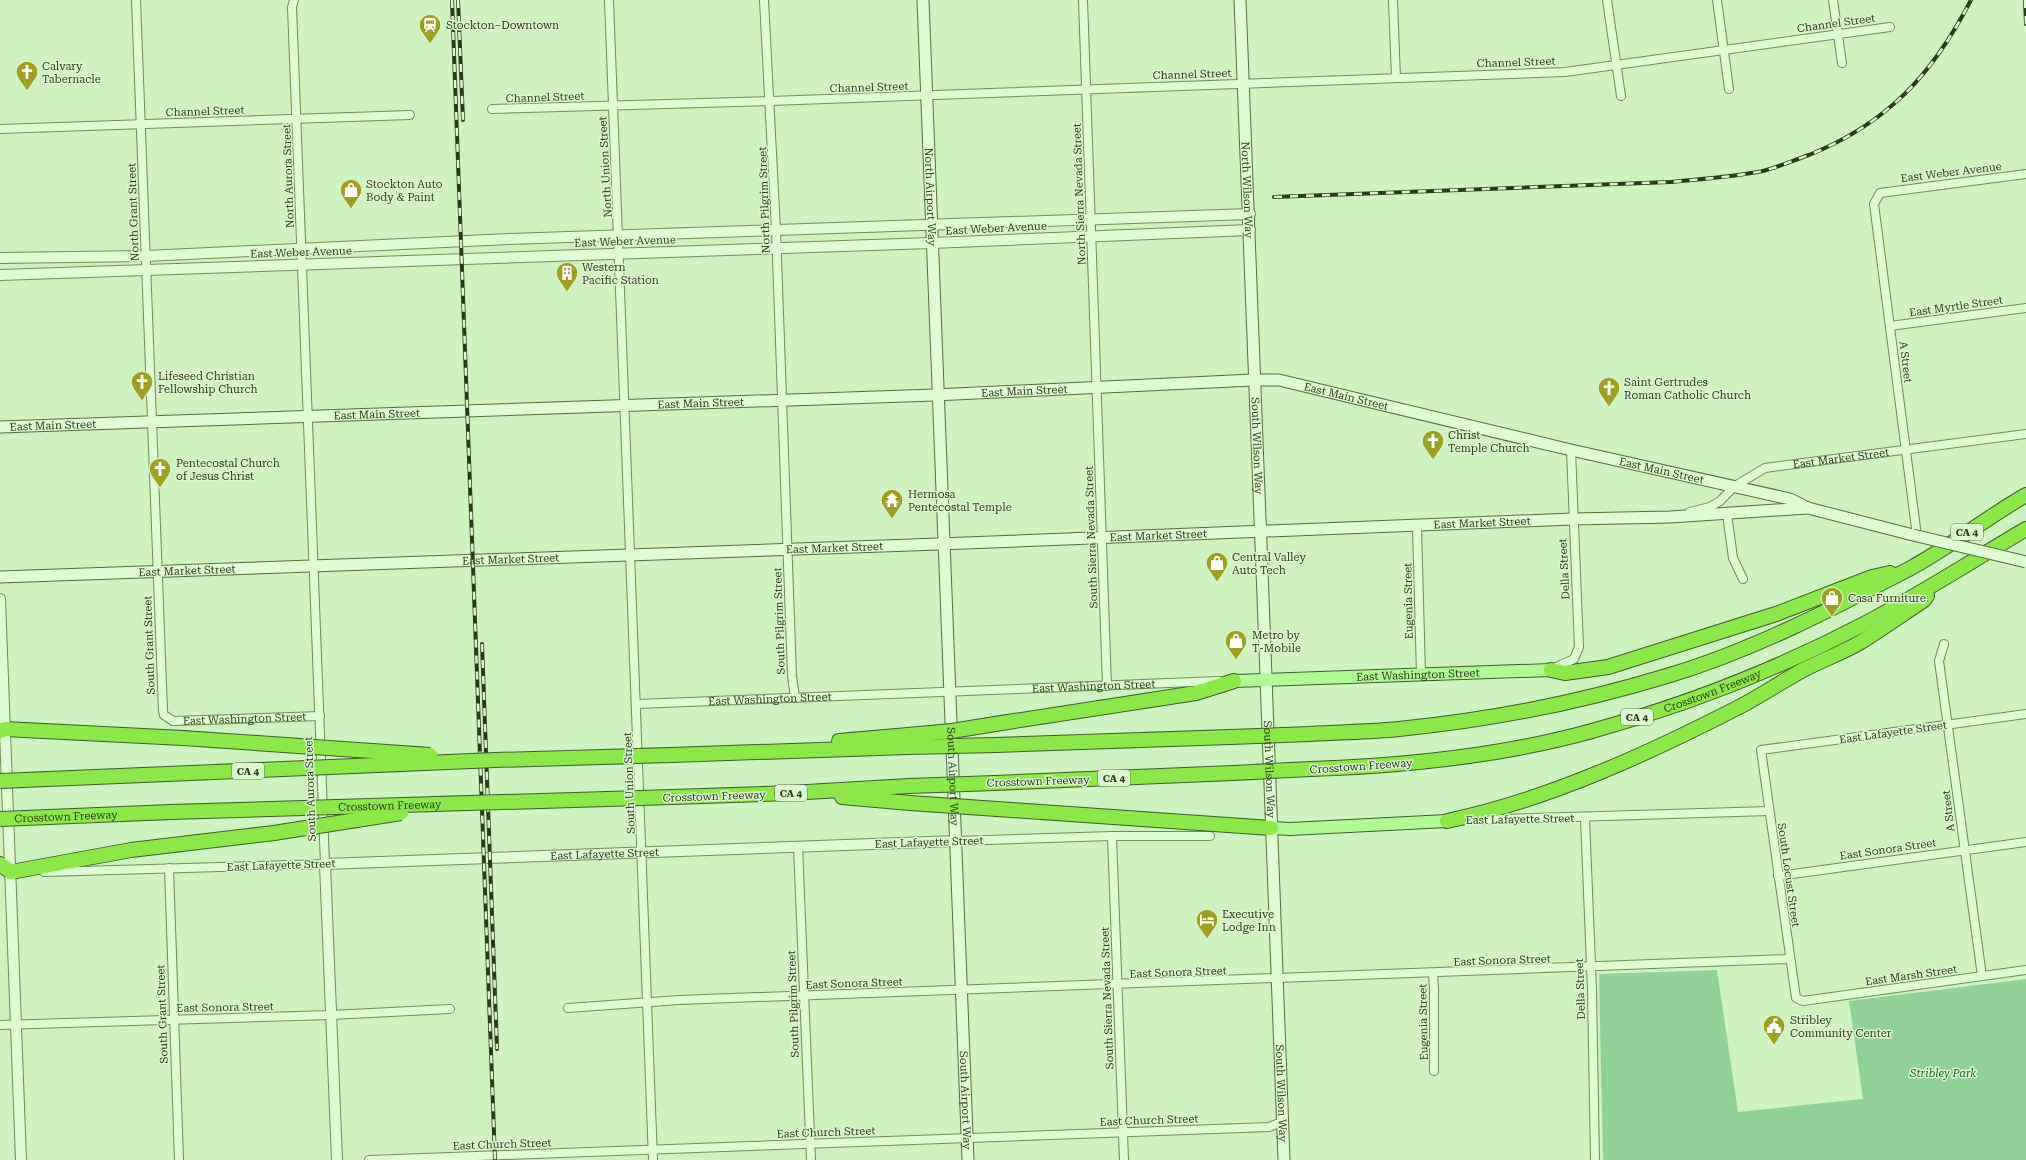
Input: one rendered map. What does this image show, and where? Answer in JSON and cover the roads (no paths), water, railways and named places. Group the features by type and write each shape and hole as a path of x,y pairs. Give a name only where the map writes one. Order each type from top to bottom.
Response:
{"highway":[{"name":"CA 4","path":"0,781 495,760 780,751 848,740 996,745 1310,734 1398,729 1499,716 1582,699 1672,674 1751,645 1795,626 1908,569 2026,495"},
{"name":"Crosstown Freeway","path":"0,819 171,812 790,793 909,786 1311,770 1423,761 1506,749 1591,731 1688,701 1779,665 1865,624 1938,582 2026,528"},
{"path":"1550,670 1565,673 1608,667 1776,614 1872,577 1908,569"},
{"path":"1447,821 1478,814 1530,798 1628,760 1702,726 1803,670 1860,642 1924,600 1938,582"},
{"path":"908,741 952,731 1196,693 1234,681"},
{"path":"2,730 183,738 495,760"},
{"path":"790,793 1271,828"},
{"path":"4,870 132,850 274,833 457,804"}],"main road":[{"name":"North Airport Way","path":"923,0 930,224 939,394"},
{"name":"North Wilson Way","path":"1240,0 1250,214 1253,380"},
{"name":"South Wilson Way","path":"1253,380 1284,1160"},
{"name":"East Main Street","path":"0,427 939,394 1279,380 1571,450 1790,499 1808,508 2026,562"},
{"name":"South Airport Way","path":"939,394 968,1160"},
{"name":"East Market Street","path":"0,577 1417,526 1573,519 1670,517 1808,508"},
{"name":"East Washington Street","path":"1234,681 1550,670"},
{"name":"East Lafayette Street","path":"1271,828 1290,829 1447,821"}],"street":[{"name":"North Grant Street","path":"136,0 152,422"},
{"name":"North Union Street","path":"609,0 620,236 625,405"},
{"name":"North Pilgrim Street","path":"764,0 771,102 782,399"},
{"name":"North Sierra Nevada Street","path":"1083,0 1097,388"},
{"path":"1393,0 1396,78"},
{"path":"1607,0 1621,96"},
{"path":"1717,0 1729,89"},
{"path":"1833,0 1842,63"},
{"name":"North Aurora Street","path":"292,2 308,416"},
{"name":"Channel Street","path":"492,109 771,102 1565,72 1890,27"},
{"name":"Channel Street","path":"0,128 410,115"},
{"name":"East Weber Avenue","path":"1880,193 2026,174"},
{"name":"A Street","path":"1880,193 1874,204 1916,534"},
{"name":"East Weber Avenue","path":"0,258 146,256 930,224 1250,214"},
{"name":"East Weber Avenue","path":"0,275 931,243 1250,230"},
{"name":"East Myrtle Street","path":"1890,326 2026,308"},
{"name":"South Sierra Nevada Street","path":"1097,388 1107,686"},
{"name":"South Pilgrim Street","path":"782,399 792,676 795,698"},
{"name":"South Union Street","path":"625,405 643,852 653,1160"},
{"name":"South Aurora Street","path":"308,416 337,1160"},
{"name":"South Grant Street","path":"152,422 163,711 170,720"},
{"name":"East Market Street","path":"1670,517 1710,507 1720,501 1735,486 1765,468 2026,434"},
{"name":"Della Street","path":"1550,670 1574,660 1580,648 1571,450"},
{"path":"1727,514 1733,558 1743,579"},
{"name":"Eugenia Street","path":"1417,526 1421,674"},
{"path":"0,599 4,870 16,1025 20,1160"},
{"name":"A Street","path":"1944,644 1939,661 1982,976"},
{"name":"East Washington Street","path":"637,704 1234,681"},
{"name":"East Lafayette Street","path":"1761,750 2026,714"},
{"name":"East Washington Street","path":"170,720 320,716"},
{"name":"South Locust Street","path":"1761,750 1794,994 1800,1001"},
{"name":"East Lafayette Street","path":"1447,821 1585,818 1769,811"},
{"name":"Della Street","path":"1585,818 1591,967 1595,1160"},
{"name":"South Sierra Nevada Street","path":"1112,836 1124,1160"},
{"name":"East Lafayette Street","path":"4,870 325,864 1112,836 1210,836"},
{"name":"East Sonora Street","path":"1778,876 2026,842"},
{"name":"South Pilgrim Street","path":"798,847 811,1160"},
{"name":"South Grant Street","path":"169,868 173,1020 179,1160"},
{"name":"East Sonora Street","path":"568,1008 648,1002 1789,959"},
{"name":"East Marsh Street","path":"1800,1001 2026,970"},
{"name":"Eugenia Street","path":"1433,973 1434,1071"},
{"name":"East Sonora Street","path":"0,1025 331,1015 450,1009"},
{"name":"East Church Street","path":"369,1160 1269,1127 1282,1122"}],"railway":[{"path":"452,0 495,1160"},
{"path":"458,0 463,120"},
{"path":"1274,197 1670,182 1763,171 1809,155 1837,142 1862,128 1885,112 1905,94 1923,74 1956,27 1971,0"},
{"path":"2025,0 2026,24"},
{"path":"482,644 497,1049"}],"place":[{"name":"Stockton–Downtown","path":"430,44"},
{"name":"Calvary Tabernacle","path":"27,92"},
{"name":"Stockton Auto Body & Paint","path":"351,210"},
{"name":"Western Pacific Station","path":"567,292"},
{"name":"Lifeseed Christian Fellowship Church","path":"142,402"},
{"name":"Saint Gertrudes Roman Catholic Church","path":"1609,408"},
{"name":"Christ Temple Church","path":"1433,460"},
{"name":"Pentecostal Church of Jesus Christ","path":"160,488"},
{"name":"Hermosa Pentecostal Temple","path":"892,520"},
{"name":"Central Valley Auto Tech","path":"1217,582"},
{"name":"Casa Furniture","path":"1832,618"},
{"name":"Metro by T-Mobile","path":"1236,660"},
{"name":"Executive Lodge Inn","path":"1207,940"},
{"name":"Stribley Community Center","path":"1774,1046"}],"park label":[{"name":"Stribley Park","path":"1943,1073"}]}
